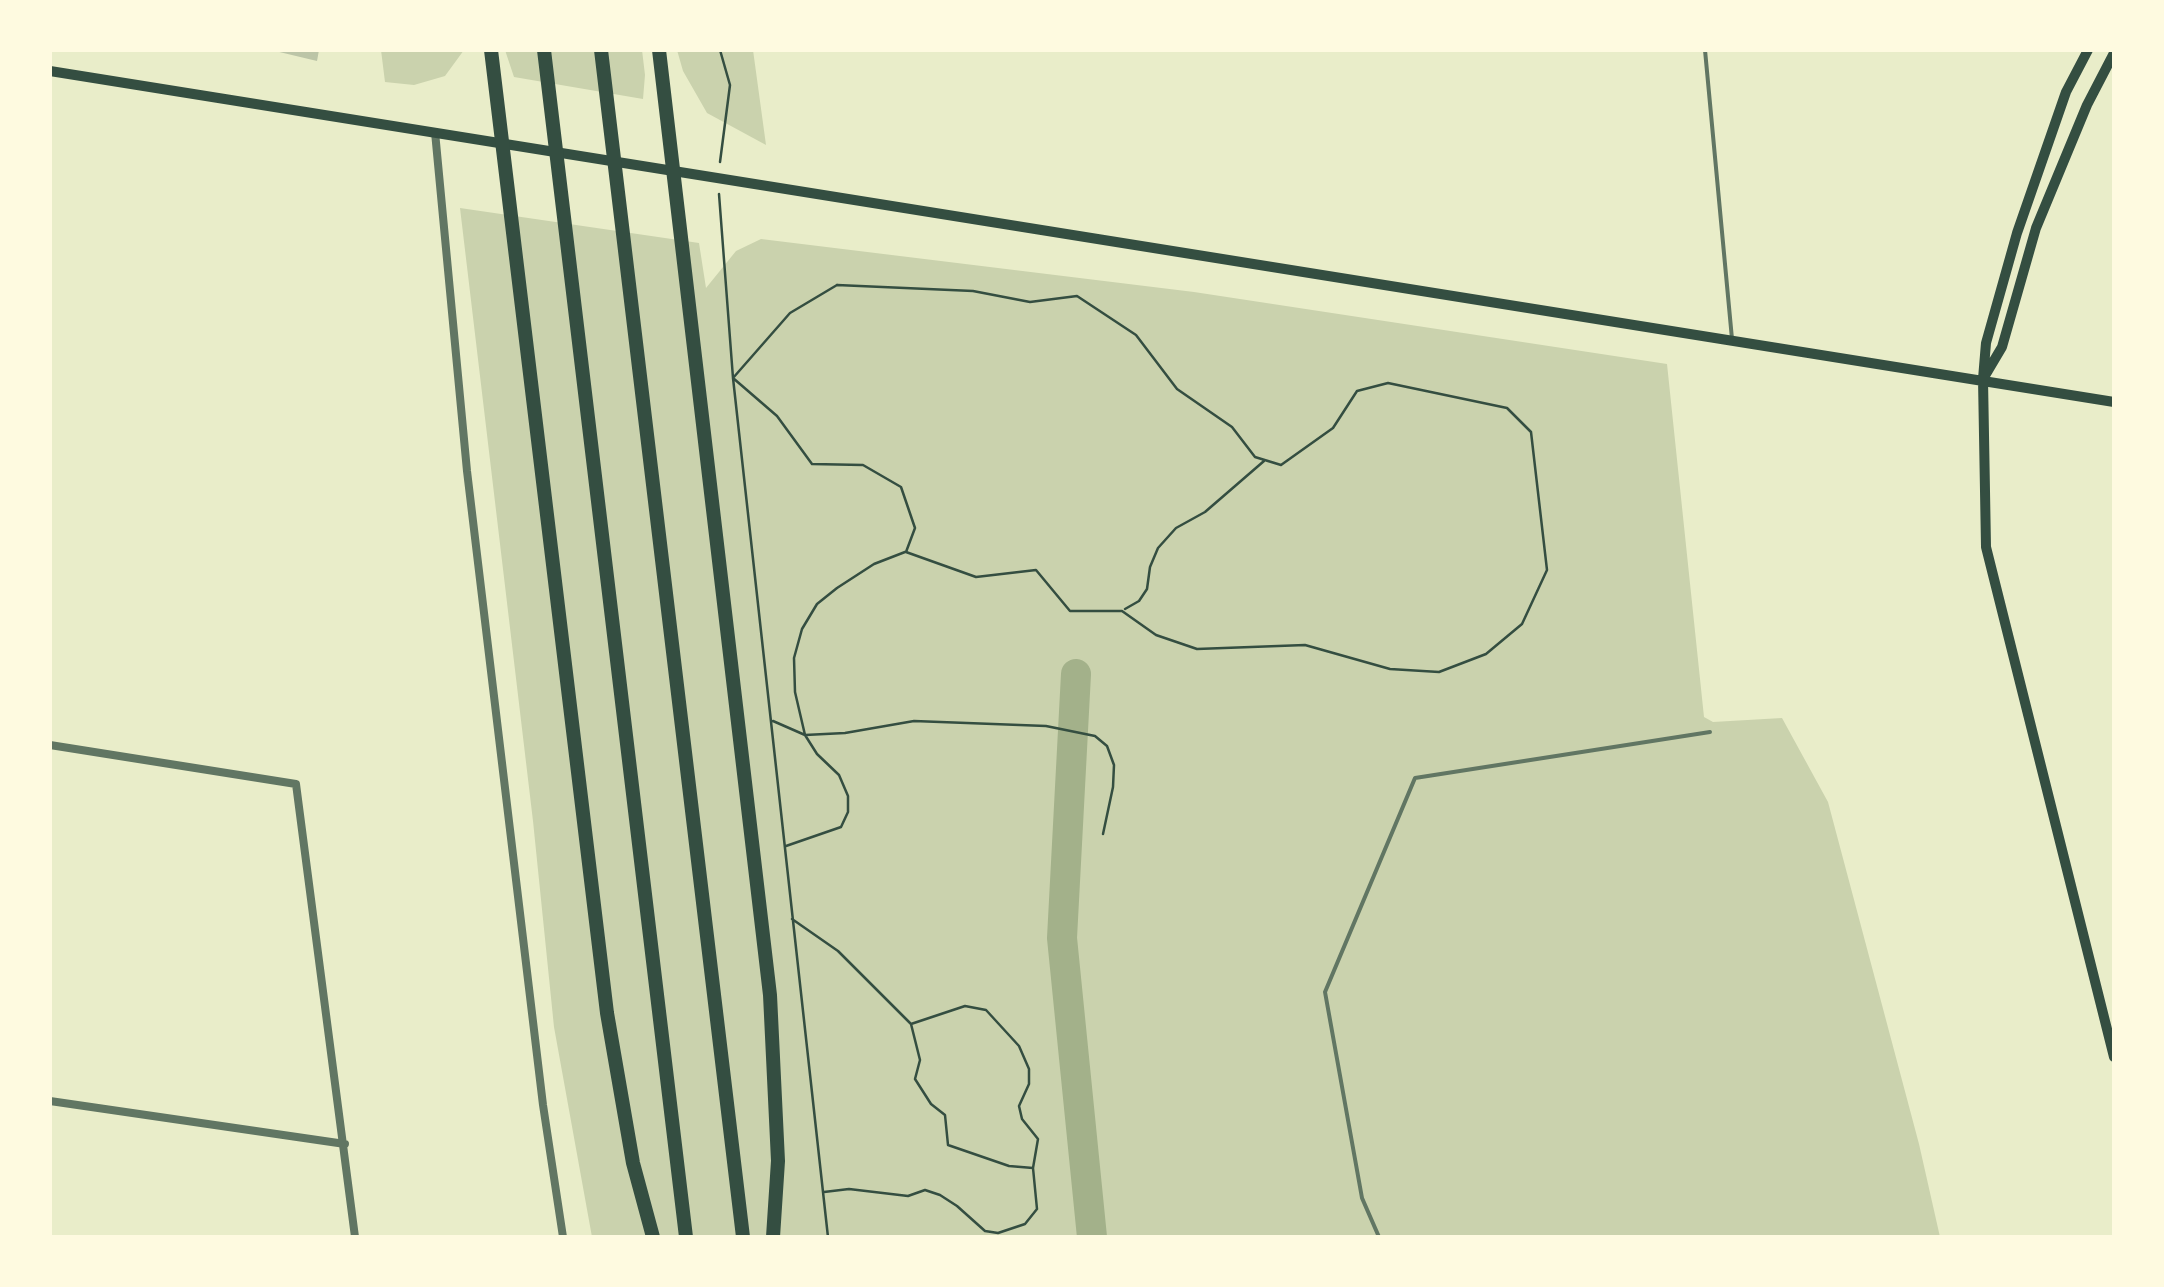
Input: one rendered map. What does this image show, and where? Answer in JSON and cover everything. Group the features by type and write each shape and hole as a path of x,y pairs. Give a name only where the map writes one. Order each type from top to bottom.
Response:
{"highway":[{"path":"491,50 607,1013 632,1163 652,1237"},
{"path":"544,50 686,1237"},
{"path":"601,50 743,1237"},
{"path":"659,50 770,995 778,1161 773,1237"}],"main road":[{"path":"2088,50 2066,92 2017,233 1986,343 1986,547 2114,1057"},
{"path":"1983,379 2002,346 2036,228 2087,105 2114,54"},
{"path":"50,70 2114,402"}],"street":[{"path":"435,132 469,491 543,1105 564,1237"},
{"path":"50,745 296,784 355,1237"},
{"path":"50,1102 344,1144"}],"lane":[{"path":"1705,50 1732,341"},
{"path":"1378,1237 1362,1198 1325,992 1415,778 1710,732"}],"path":[{"path":"720,50 730,85 718,176 733,378 828,1237"},
{"path":"733,378 790,312 837,284 973,291 1030,302 1076,296 1136,334 1176,389 1232,427 1255,457 1281,465 1333,428 1356,391 1388,383 1506,408 1532,432 1546,570 1522,624 1486,654 1440,672 1390,669 1305,645 1197,649 1156,635 1122,611"},
{"path":"733,378 777,416 812,464 863,465 901,488 914,528 906,552"},
{"path":"783,847 841,827 848,812 848,796 839,775 817,754 805,735 795,692 794,658 802,628 817,604 874,564 906,552 976,577 1036,570 1070,611 1122,611 1139,601 1147,589 1150,566 1158,548 1176,528 1205,512 1265,460"},
{"path":"771,720 805,735 914,721 1046,726 1096,736 1107,746 1114,765 1103,834"},
{"path":"791,919 838,950 911,1024 920,1060 915,1079 931,1104 944,1115 948,1145 1009,1166 1032,1168"},
{"path":"821,1192 849,1189 908,1196 925,1190 940,1195 985,1231 997,1235 1024,1224 1037,1209 1032,1168 1038,1139 1022,1119 1019,1106 1029,1084 1030,1069 1018,1046 986,1010 965,1006 911,1024"}],"green space":[{"path":"381,50 464,50 445,76 414,85 385,82"},
{"path":"505,50 642,50 643,99 514,77"},
{"path":"677,50 753,50 766,145 707,113 683,71"},
{"path":"460,208 699,243 706,288 736,251 761,239 1194,292 1667,364 1704,717 1713,722 1782,718 1828,802 1940,1237 592,1237 554,1027"}],"building":[{"path":"271,50 319,50 317,61"}],"waterway":[{"path":"1076,674 1062,938 1092,1237"}]}
